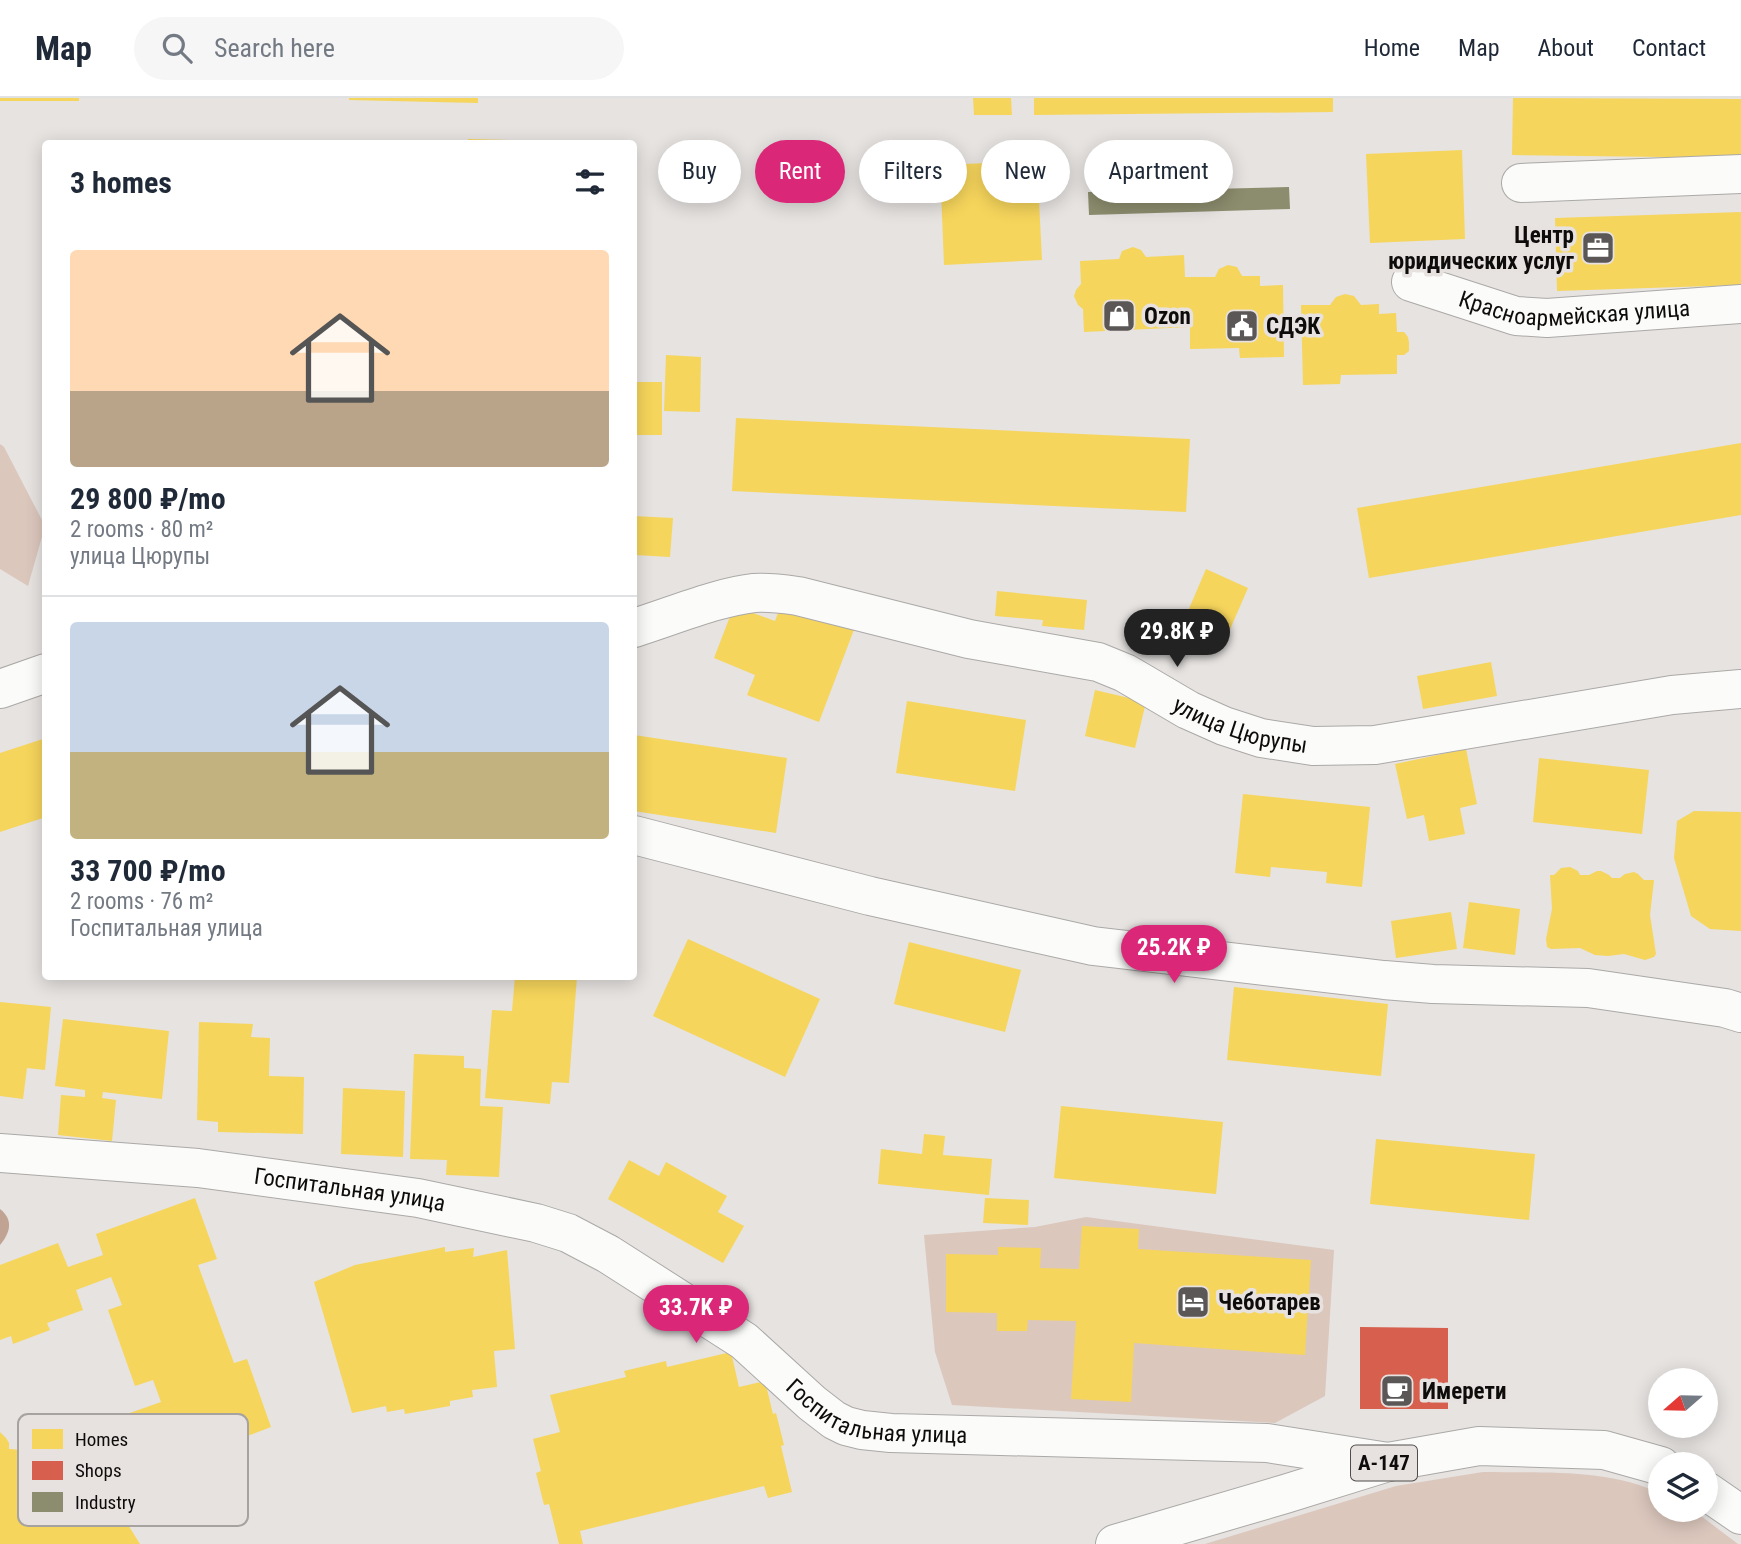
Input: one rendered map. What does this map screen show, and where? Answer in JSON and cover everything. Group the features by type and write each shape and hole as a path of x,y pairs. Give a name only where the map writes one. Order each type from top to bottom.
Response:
{"street":[{"path":"1521,183 1741,174"},
{"name":"Красноармейская улица","path":"1411,282 1516,316 1547,318 1741,304"},
{"name":"улица Цюрупы","path":"637,627 725,599 773,592 798,596 969,639 1098,662 1125,673 1188,710 1224,726 1261,738 1313,746 1375,745 1672,695 1741,689"},
{"path":"0,689 42,674"},
{"path":"637,836 870,896 1093,946 1384,980 1588,988 1725,1008 1741,1013"},
{"name":"Госпитальная улица","path":"0,1153 198,1168 391,1194 536,1223 568,1233 608,1254 744,1341 834,1420 862,1430 1267,1443 1388,1462"},
{"name":"А-147","path":"1115,1544 1388,1462 1479,1446 1604,1450 1648,1462"},
{"path":"1718,1499 1741,1515"}],"shaded area":[{"path":"0,444 42,520 42,537 28,586 0,569"},
{"path":"0,1209 9,1222 9,1227 0,1245"},
{"path":"1086,1217 1334,1250 1325,1396 1275,1423 952,1405 935,1352 924,1235 1035,1227"},
{"path":"1483,1472 1597,1476 1648,1489 1648,1522 1709,1522 1738,1544 1205,1544 1396,1486"}],"building: Homes":[{"path":"0,98 79,98 79,101 0,101"},
{"path":"478,98 478,103 349,100"},
{"path":"973,98 1011,98 1012,115 974,115"},
{"path":"1034,98 1333,98 1333,112 1034,115"},
{"path":"1513,98 1741,99 1741,158 1512,155"},
{"path":"1462,150 1465,239 1370,243 1366,154"},
{"path":"981,163 981,203 1039,203 1042,260 944,265 942,203 967,203 967,164"},
{"path":"1741,212 1741,285 1557,291 1555,218"},
{"path":"1133,247 1141,250 1146,257 1184,255 1185,277 1215,277 1219,269 1228,265 1237,267 1242,276 1260,276 1260,286 1283,285 1284,357 1240,358 1239,348 1190,349 1190,327 1084,332 1083,309 1074,296 1081,284 1080,261 1119,259 1122,251"},
{"path":"1345,294 1354,296 1361,305 1379,304 1379,314 1396,313 1397,332 1404,332 1408,337 1409,351 1404,355 1397,355 1397,374 1341,375 1340,384 1303,385 1301,305 1330,305 1336,297"},
{"path":"666,355 701,357 700,412 664,411"},
{"path":"637,382 662,382 662,435 637,435"},
{"path":"736,418 1190,439 1186,512 732,491"},
{"path":"1741,443 1741,515 1369,578 1357,508"},
{"path":"637,516 673,518 670,557 637,555"},
{"path":"1206,569 1248,588 1221,650 1179,632"},
{"path":"997,591 1087,600 1084,630 1042,626 1043,620 995,616"},
{"path":"783,599 855,627 819,722 747,695 755,675 714,658 734,606 775,621"},
{"path":"1491,662 1497,696 1423,709 1417,676"},
{"path":"1095,690 1146,702 1135,748 1085,736"},
{"path":"907,701 1026,720 1015,791 896,773"},
{"path":"637,735 787,758 776,833 637,811"},
{"path":"42,739 42,818 0,832 0,753"},
{"path":"1466,749 1477,804 1460,808 1465,834 1429,841 1424,815 1407,819 1395,764"},
{"path":"1539,758 1649,770 1642,834 1533,822"},
{"path":"1243,794 1370,807 1362,887 1326,883 1327,872 1271,867 1270,877 1235,873"},
{"path":"1694,811 1741,812 1741,931 1710,929 1691,916 1674,858 1677,821"},
{"path":"1570,867 1580,875 1601,871 1612,878 1620,878 1634,872 1644,880 1654,880 1650,915 1656,954 1654,957 1645,960 1624,954 1595,955 1580,948 1547,947 1552,909 1550,875 1554,875 1561,868"},
{"path":"1469,902 1520,909 1515,955 1463,948"},
{"path":"1451,912 1457,949 1396,958 1391,921"},
{"path":"688,939 820,999 785,1077 653,1016"},
{"path":"909,942 1021,970 1005,1032 894,1004"},
{"path":"515,980 577,980 569,1083 552,1082 550,1104 485,1098 492,1010 512,1011"},
{"path":"1234,987 1388,1004 1381,1076 1227,1060"},
{"path":"0,1002 51,1007 45,1070 27,1068 23,1099 0,1096"},
{"path":"63,1019 169,1031 162,1099 103,1092 102,1098 116,1100 112,1141 58,1135 61,1095 85,1097 85,1090 55,1086"},
{"path":"199,1022 253,1024 251,1037 270,1038 269,1076 304,1077 303,1134 218,1132 218,1122 197,1120"},
{"path":"414,1054 464,1056 464,1068 481,1069 480,1106 503,1107 499,1177 446,1175 447,1160 410,1159"},
{"path":"343,1088 405,1091 403,1157 341,1154"},
{"path":"1061,1106 1223,1122 1216,1194 1054,1178"},
{"path":"924,1134 945,1136 943,1155 992,1159 989,1195 878,1184 881,1149 922,1154"},
{"path":"1376,1139 1535,1154 1529,1220 1370,1204"},
{"path":"629,1160 659,1176 666,1162 727,1196 718,1212 744,1226 723,1263 608,1199"},
{"path":"195,1198 217,1259 198,1265 234,1363 247,1359 271,1427 248,1436 248,1414 127,1414 161,1402 153,1380 135,1386 108,1310 122,1305 111,1277 76,1290 83,1310 47,1323 50,1330 13,1344 11,1336 0,1340 0,1265 58,1243 68,1267 103,1255 96,1234"},
{"path":"985,1198 1029,1200 1028,1225 983,1223"},
{"name":"Чеботарев","path":"1082,1226 1139,1229 1138,1249 1311,1260 1305,1355 1134,1343 1131,1402 1071,1399 1076,1321 1028,1320 1027,1331 997,1331 997,1313 946,1312 946,1254 998,1255 998,1247 1041,1248 1040,1268 1079,1269"},
{"path":"445,1247 445,1252 474,1248 473,1257 507,1250 515,1349 494,1351 497,1387 472,1390 473,1397 450,1401 450,1406 405,1414 404,1409 387,1412 386,1406 352,1413 314,1282 355,1265"},
{"path":"731,1352 739,1387 765,1381 784,1445 781,1446 792,1492 768,1498 764,1486 580,1531 583,1544 559,1544 549,1504 544,1505 536,1473 541,1471 533,1439 560,1432 550,1395 626,1377 624,1371 666,1361 667,1367"},
{"path":"0,1432 9,1443 9,1449 18,1450 18,1526 129,1526 140,1544 0,1544"}],"building: Shops":[{"path":"1360,1327 1448,1328 1448,1409 1360,1409"}],"building: Industry":[{"path":"1289,187 1290,209 1089,215 1088,203 1233,203 1233,188"}],"place":[{"name":"Центр юридических услуг","path":"1598,248"},
{"name":"Ozon","path":"1119,316"},
{"name":"СДЭК","path":"1242,326"},
{"name":"Чеботарев","path":"1193,1302"},
{"name":"Имерети","path":"1397,1391"}]}
